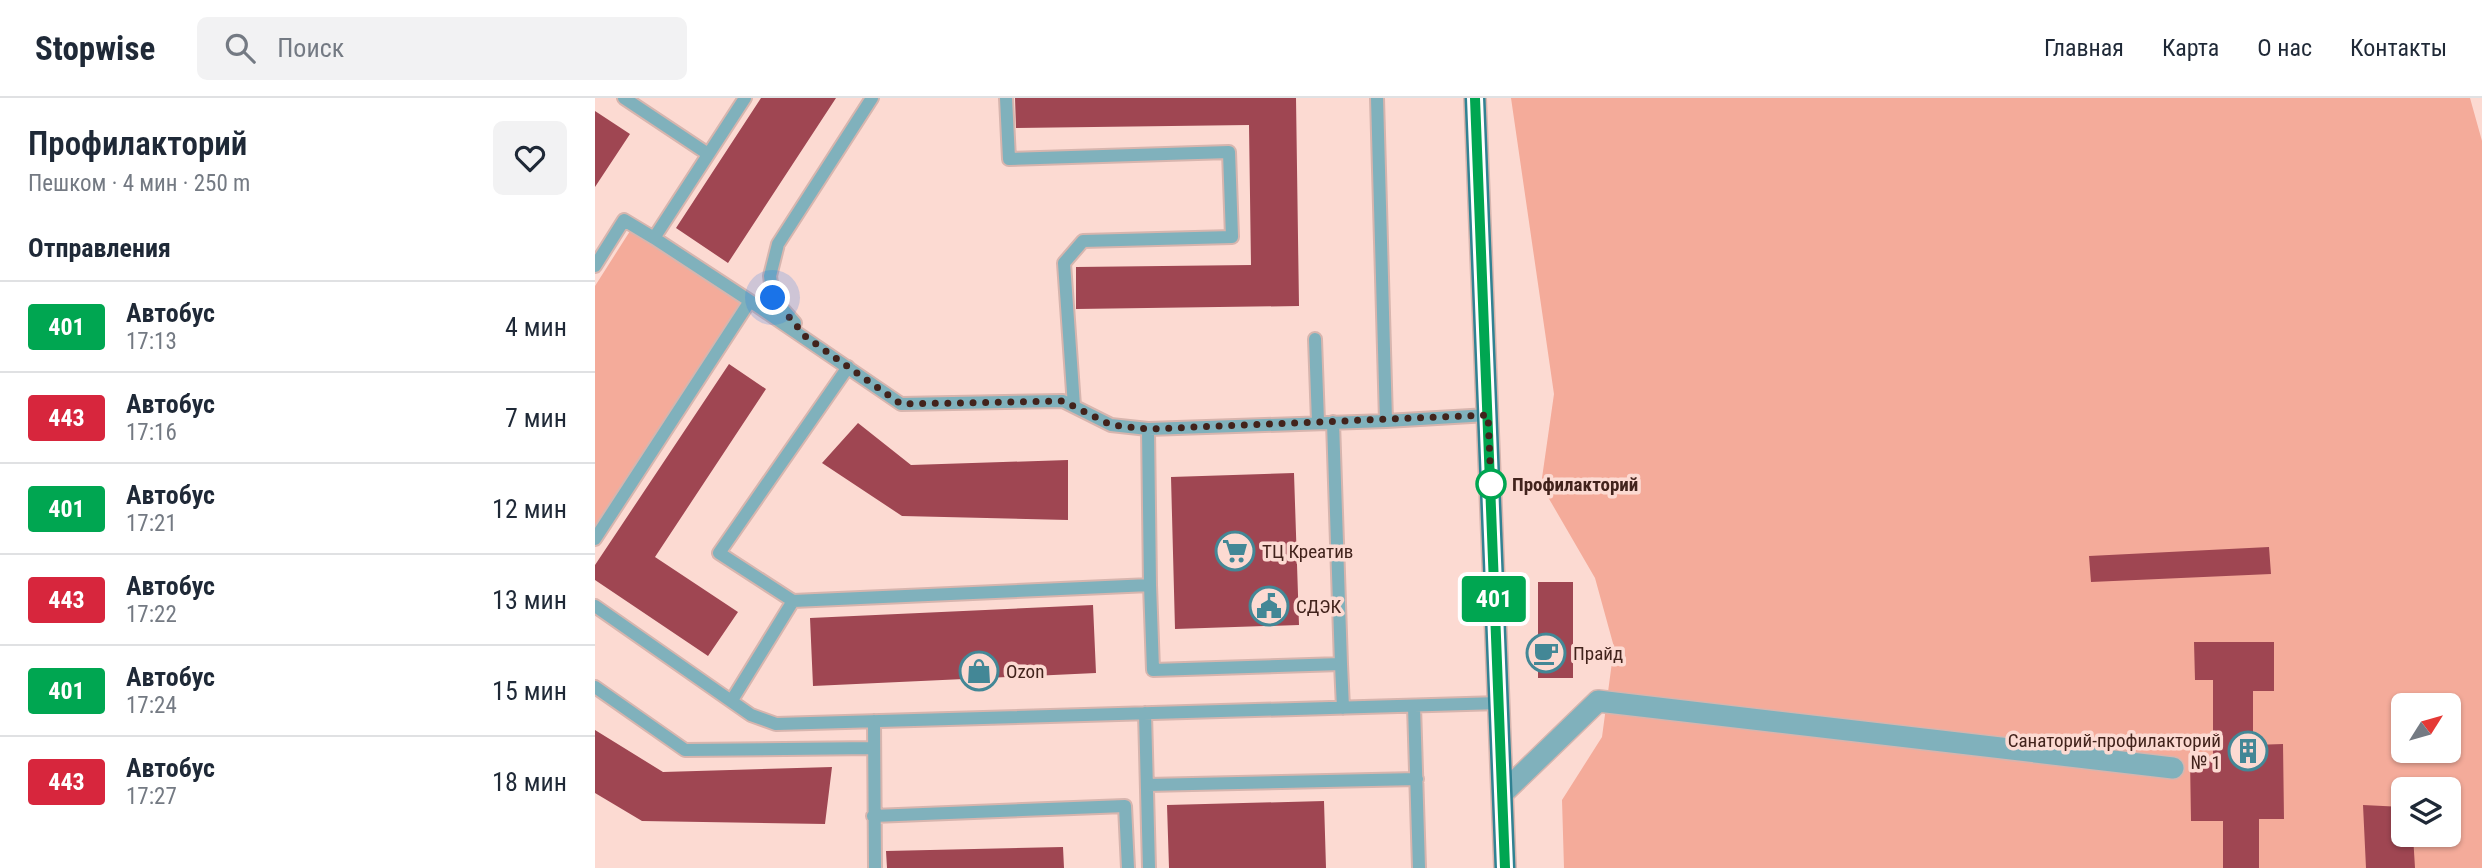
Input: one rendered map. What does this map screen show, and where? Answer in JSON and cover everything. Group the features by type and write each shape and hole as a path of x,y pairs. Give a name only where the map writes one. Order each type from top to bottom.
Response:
{"main road":[{"path":"1475,98 1505,868"}],"street":[{"path":"1503,793 1598,701 2173,768"}],"lane":[{"path":"624,98 708,154"},
{"path":"654,238 745,98"},
{"path":"806,337 773,298 770,276 778,244 872,98"},
{"path":"1006,98 1009,159 1229,152 1232,237 1083,241 1064,263 1073,406"},
{"path":"1377,98 1386,421"},
{"path":"595,266 624,220 806,337 901,404 1063,401 1111,425 1148,429 1488,415"},
{"path":"595,539 750,301"},
{"path":"1315,339 1318,422"},
{"path":"848,367 719,553 793,601 1150,585"},
{"path":"1333,422 1343,708"},
{"path":"1148,429 1153,670 1341,664"},
{"path":"732,700 793,601"},
{"path":"595,606 751,715 776,724 1500,703"},
{"path":"595,687 685,750 874,748"},
{"path":"1414,706 1419,868"},
{"path":"1145,713 1149,868"},
{"path":"874,720 875,868"},
{"path":"1147,785 1417,779"},
{"path":"873,816 1125,806 1128,868"}],"shaded area":[{"path":"1511,98 2470,98 2482,141 2482,868 1564,868 1562,800 1602,737 1614,647 1595,578 1541,485 1554,394"},
{"path":"630,231 740,303 595,527 595,286"}],"building":[{"path":"761,98 836,98 728,263 676,228"},
{"path":"1015,98 1296,98 1299,306 1076,309 1076,267 1251,265 1249,125 1016,128"},
{"path":"595,111 630,134 595,187"},
{"path":"729,364 766,389 655,557 738,612 708,656 595,580 595,565"},
{"path":"858,423 911,465 1068,460 1068,520 902,516 822,463"},
{"name":"ТЦ Креатив","path":"1294,473 1299,625 1175,629 1171,477"},
{"path":"2269,547 2271,574 2091,582 2089,556"},
{"path":"1538,582 1573,582 1573,678 1538,678"},
{"path":"1093,605 1096,673 813,686 810,618"},
{"name":"Санаторий-профилакторий № 1","path":"2194,642 2274,642 2274,691 2253,691 2253,745 2283,744 2284,819 2259,819 2259,868 2223,868 2223,821 2191,821 2190,758 2213,758 2213,680 2195,680"},
{"path":"595,730 663,772 832,767 825,824 642,821 595,793"},
{"path":"1324,801 1326,868 1169,868 1167,805"},
{"path":"2363,805 2391,806 2391,847 2414,847 2415,868 2366,868"},
{"path":"1063,847 1064,868 887,868 886,851"}],"bus line":[{"name":"401","path":"1475,98 1505,868"}],"place":[{"name":"Профилакторий","path":"1491,484"},
{"name":"ТЦ Креатив","path":"1235,551"},
{"name":"СДЭК","path":"1269,606"},
{"name":"Прайд","path":"1546,653"},
{"name":"Ozon","path":"979,671"},
{"name":"Санаторий-профилакторий № 1","path":"2248,751"}],"route":[{"path":"773,298 806,337 901,404 1063,401 1111,425 1148,429 1488,415 1491,484"}]}
